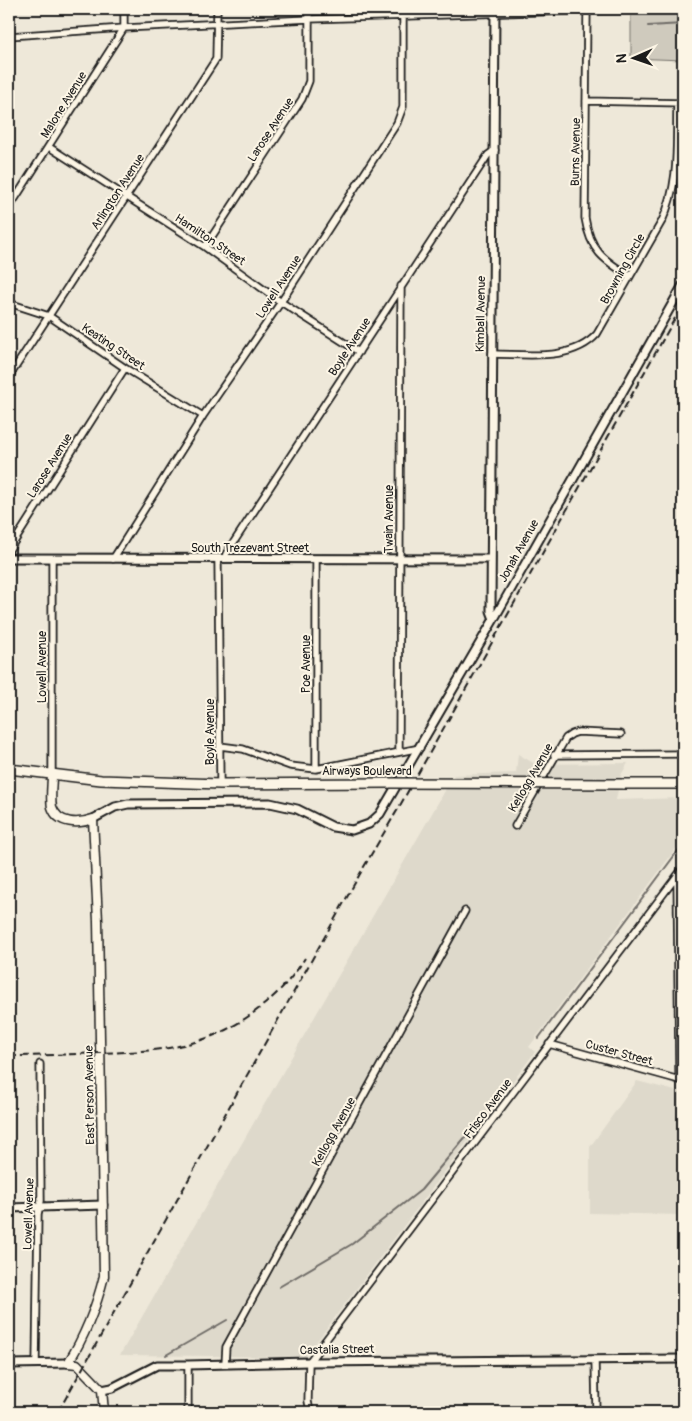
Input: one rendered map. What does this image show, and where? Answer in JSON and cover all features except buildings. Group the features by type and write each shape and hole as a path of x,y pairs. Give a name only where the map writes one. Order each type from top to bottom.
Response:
{"main road":[{"name":"Airways Boulevard","path":"9,769 101,780 220,784 683,784"},
{"path":"52,775 52,807 58,816 65,821 71,822 83,822 93,819"},
{"name":"East Person Avenue","path":"68,1363 96,1306 104,1276 98,921 93,819"},
{"path":"68,1363 77,1364 102,1390 104,1412"}],"street":[{"path":"124,9 124,28"},
{"name":"Arlington Avenue","path":"9,378 216,59 217,9"},
{"name":"Larose Avenue","path":"205,248 302,99 309,81 309,9"},
{"name":"Lowell Avenue","path":"113,559 203,416 282,302 397,123 403,107 403,9"},
{"path":"9,36 217,23 495,11 636,9"},
{"name":"Burns Avenue","path":"587,10 585,218 588,235 602,258 630,276"},
{"name":"Kimball Avenue","path":"494,619 491,611 491,559 495,11"},
{"name":"Malone Avenue","path":"9,208 124,28"},
{"path":"586,101 680,103"},
{"name":"Browning Circle","path":"492,354 555,354 573,351 593,338 602,327 662,221 672,194 676,176 680,103"},
{"name":"Hamilton Street","path":"49,147 205,248 358,352"},
{"name":"Boyle Avenue","path":"220,784 222,559 401,286 488,156 495,150"},
{"name":"Jonah Avenue","path":"93,819 115,807 128,804 270,803 297,809 333,827 352,830 369,824 380,814 420,748 683,285"},
{"name":"Twain Avenue","path":"399,752 401,286"},
{"name":"Keating Street","path":"9,303 49,316 125,368 203,416"},
{"name":"Larose Avenue","path":"9,550 125,368"},
{"name":"South Trezevant Street","path":"9,558 491,559"},
{"name":"Lowell Avenue","path":"52,559 52,775"},
{"name":"Poe Avenue","path":"316,560 316,769"},
{"name":"Kellogg Avenue","path":"515,826 554,755 566,738 578,732 621,734"},
{"name":"Airways Boulevard","path":"220,746 243,749 290,766 316,769 420,748"},
{"path":"554,755 683,754"},
{"name":"Frisco Avenue","path":"309,1362 683,868"},
{"path":"677,876 681,1080"},
{"name":"Kellogg Avenue","path":"225,1364 226,1347 465,911"},
{"name":"Custer Street","path":"549,1044 681,1080"},
{"name":"Lowell Avenue","path":"36,1364 40,1208 40,1064"},
{"path":"9,1208 103,1205"},
{"name":"Castalia Street","path":"102,1390 112,1388 157,1365 683,1359"},
{"path":"596,1360 596,1412"},
{"path":"309,1362 308,1401 310,1412"},
{"path":"9,1364 68,1363"},
{"path":"188,1365 188,1412"}],"shaded area":[{"path":"683,12 683,60 631,58 631,14"},
{"path":"518,754 535,764 628,763 621,775 616,800 683,798 683,839 529,1047 535,1052 305,1357 120,1355 454,775 516,773"},
{"path":"637,1081 683,1093 683,1215 590,1213 590,1147"}],"waterway":[{"path":"648,26 683,24"},
{"path":"538,1039 683,844"},
{"path":"279,1287 352,1244 421,1190 478,1122"},
{"path":"166,1355 227,1320"}],"railway":[{"path":"58,1412 683,304"},
{"path":"9,1056 160,1049 211,1037 258,1010 284,985 305,958"}]}
